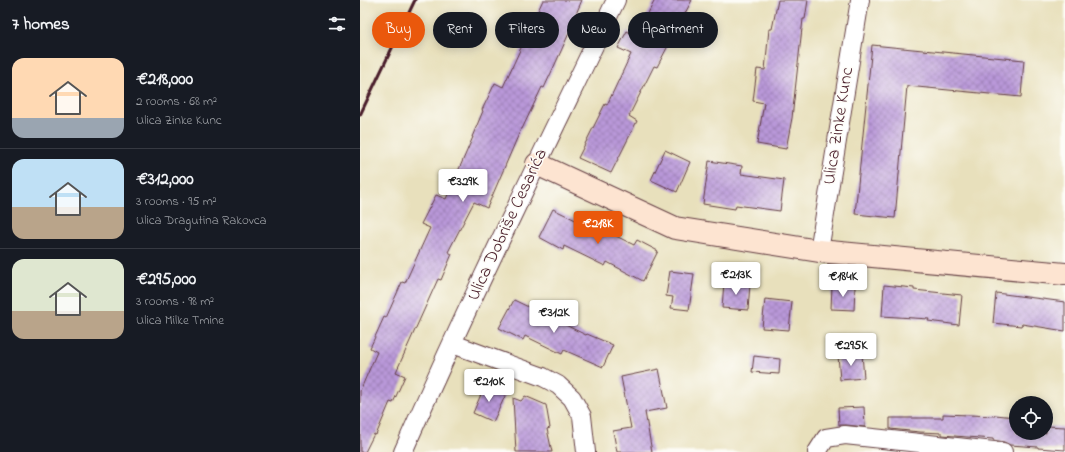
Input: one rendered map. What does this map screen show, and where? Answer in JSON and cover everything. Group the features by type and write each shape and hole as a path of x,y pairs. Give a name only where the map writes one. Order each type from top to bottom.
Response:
{"street":[{"name":"Ulica Dobriše Cesarića","path":"403,452 537,164 616,0"},
{"name":"Ulica Zinke Kunc","path":"819,251 860,0"},
{"path":"537,164 675,228 819,251 1065,274"},
{"path":"453,344 544,377 558,385 572,398 582,416 586,452"},
{"path":"822,445 845,435 1003,452"}],"building":[{"path":"543,0 582,0 577,12 567,12 567,38 544,88 542,87 521,129 487,208 474,202 448,252 452,254 441,280 438,279 396,372 405,376 393,403 390,402 376,435 374,434 365,452 360,452 360,391 377,352 370,348 384,317 386,318 402,282 405,283 430,228 421,224 436,195 446,199 473,137 483,111 482,110 495,83 503,87 521,48 559,48 559,12 537,12"},
{"path":"655,0 692,0 686,12 649,12"},
{"path":"778,0 808,0 805,19 803,19 792,118 786,149 757,144 764,103 753,101 757,69 765,70 769,29 772,29"},
{"path":"627,31 628,48 667,48 657,67 654,66 629,116 637,121 611,173 578,158 605,104 607,105 631,54 618,48 620,48 620,44"},
{"path":"872,45 1024,60 1021,97 907,86 895,218 855,214"},
{"path":"665,150 690,162 677,192 651,180"},
{"path":"709,161 742,166 741,174 784,180 780,211 736,205 735,209 703,204"},
{"path":"553,209 596,230 598,227 634,245 637,240 658,251 643,281 607,262 605,266 564,246 563,250 539,237"},
{"path":"670,271 694,274 689,310 671,308 673,297 666,296"},
{"path":"724,282 750,284 748,310 722,308"},
{"path":"832,285 855,286 854,310 831,309"},
{"path":"884,285 962,295 959,325 928,321 929,319 882,316"},
{"path":"996,293 1065,302 1065,331 1022,324 1021,326 993,323"},
{"path":"765,299 792,302 789,330 762,328"},
{"path":"514,300 586,335 587,334 613,345 603,367 564,350 562,354 525,336 523,340 499,328"},
{"path":"862,354 864,378 840,380 838,355"},
{"path":"754,356 780,359 779,374 752,372"},
{"path":"659,369 667,408 645,412 652,452 617,452 613,431 631,428 621,377"},
{"path":"485,385 506,394 493,422 473,413"},
{"path":"525,396 546,405 550,428 547,429 552,452 516,452 513,398 521,401"},
{"path":"864,407 865,427 839,425 838,408"},
{"path":"943,414 1009,416 1009,440 1053,440 1053,426 1065,427 1065,450 1010,445 993,439 890,429 890,418 943,418"}],"railway":[{"path":"360,115 415,0"}]}
